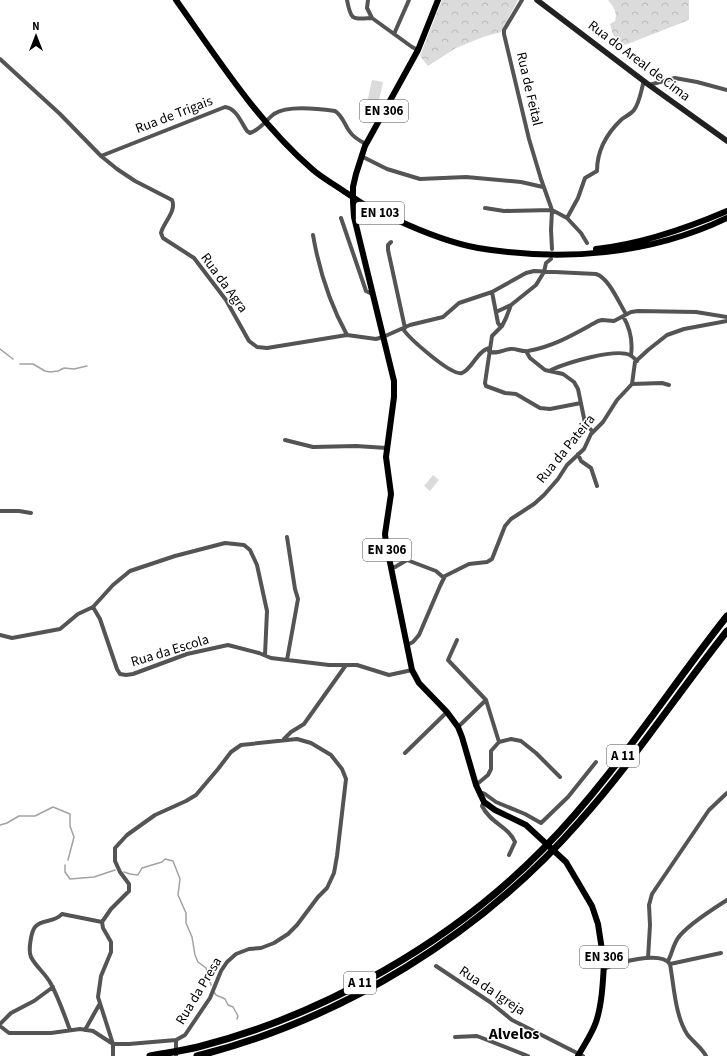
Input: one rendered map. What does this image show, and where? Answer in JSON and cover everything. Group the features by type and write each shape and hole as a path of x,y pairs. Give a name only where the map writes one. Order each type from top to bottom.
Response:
{"highway":[{"name":"A 11","path":"150,1056 196,1048 275,1022 348,989 408,955 460,920 543,849 574,815 622,756 727,616"},
{"name":"A 11","path":"198,1056 272,1034 340,1003 399,972 470,924 550,855 580,822 630,761 695,671 727,632"}],"main road":[{"name":"EN 103","path":"176,0 247,101 279,138 314,171 370,208 419,230 478,248 541,254 571,255 628,249 665,241 727,218"},
{"name":"EN 306","path":"438,0 418,50 366,144 356,174 353,202 354,218 394,381 394,397 386,464 391,494 385,534 386,543 412,670 419,684 447,712 458,727 476,785 484,802 495,810 526,825 538,835 566,862 592,906 598,924 604,959 604,969 602,993 596,1022 580,1055"},
{"name":"Rua do Areal de Cima","path":"538,0 646,83 727,141"},
{"name":"EN 103","path":"541,254 571,252 628,244 664,235 727,211"}],"street":[{"path":"347,0 351,16 354,18 372,18"},
{"path":"368,0 367,8 372,18 418,50"},
{"path":"394,34 409,0"},
{"name":"Rua de Feital","path":"522,0 504,30 504,34 529,139 552,210 552,249"},
{"path":"0,59 60,114 101,156"},
{"path":"567,218 578,198 585,178 597,171 599,153 608,135 622,119 632,112 646,83 675,78 727,90"},
{"name":"Rua de Trigais","path":"101,156 225,107 234,111 247,131 250,133 259,128 280,110 291,108 336,111 355,138 366,144"},
{"name":"Rua da Agra","path":"101,156 135,181 172,200 174,204 173,209 162,228 161,233 163,238 194,258 226,300 249,341 257,347 267,348 347,335 376,339 383,337"},
{"path":"361,156 387,170 420,179 466,177 521,182 544,187"},
{"path":"485,208 504,211 552,210 567,218 581,233 587,243"},
{"path":"341,218 366,291 372,294"},
{"path":"313,235 316,255 330,298 336,315 347,335"},
{"path":"391,242 388,245 388,250 404,328 407,335 450,369 458,373 464,371 485,349 493,353 512,349 520,352 526,351 565,340 598,321 614,321 631,312 696,312 727,317"},
{"path":"496,312 511,305 536,285 544,272 546,263 551,260"},
{"path":"383,337 404,328 443,317 459,303 492,292 526,273 544,272 596,274 601,275 611,288 624,315 630,331 632,348 631,355"},
{"path":"492,292 498,323 501,327"},
{"path":"511,305 501,327 492,336 489,350 486,386 505,393 516,394 540,408 550,408 581,402"},
{"path":"669,385 632,384 635,362 667,335 684,329 727,321"},
{"path":"526,351 526,354 545,370 551,370 563,374 574,382 578,389 585,423 592,432"},
{"path":"551,370 607,353 619,352 631,355 637,361"},
{"name":"Rua da Pateira","path":"444,578 469,564 487,562 492,559 505,526 511,519 534,504 544,495 558,479 567,465 584,449 592,432 603,422 618,400 632,384"},
{"path":"286,440 313,447 356,446 387,448"},
{"path":"578,454 581,461 591,468 597,486"},
{"path":"0,511 19,511 31,513"},
{"path":"287,537 298,599 287,660"},
{"path":"0,635 12,638 60,628 78,614 93,607 113,585 130,572 144,566 225,543 244,545 250,550 257,565 267,611 265,656"},
{"path":"391,568 407,560 436,571 444,578 419,635 413,642 407,645"},
{"name":"Rua da Escola","path":"93,607 100,619 120,674 133,674 187,654 228,645 271,658 329,665 357,665 389,675 412,670"},
{"path":"457,640 448,660 486,700 499,742"},
{"path":"284,739 291,732 304,724 346,665"},
{"path":"458,727 486,700"},
{"path":"405,753 447,712"},
{"name":"Rua da Presa","path":"102,922 110,909 129,891 129,884 120,872 115,861 115,848 127,835 155,815 196,795 231,752 241,745 284,739 297,739 311,744 331,755 342,768 346,779 334,873 327,888 318,897 297,925 288,934 274,943 236,954 227,962 221,971 210,998 185,1035 176,1040 113,1044"},
{"path":"476,785 488,775 491,769 491,751 499,742 511,740 520,741 536,753 560,777"},
{"path":"479,792 485,794 496,802 541,823 568,798 596,762"},
{"path":"648,958 650,925 649,905 652,894 709,810 727,793"},
{"path":"484,802 482,806 485,813 492,821 513,837 515,842 509,856"},
{"path":"706,1056 687,1034 675,997 669,963 675,942 680,935 727,900"},
{"path":"70,1030 62,1005 53,987 30,956 29,950 34,928 39,923 58,918 62,914 102,922 103,928 111,942 111,952 98,986 98,997 113,1044 113,1056"},
{"path":"604,969 618,963 648,958 664,959 669,963 721,953"},
{"path":"604,959 618,963"},
{"name":"Rua da Igreja","path":"436,966 490,1002 512,1020 580,1055"},
{"path":"53,987 34,1001 11,1013 0,1025 8,1033 51,1033 70,1030 93,1031 113,1044"},
{"path":"85,1030 100,1005"},
{"path":"455,1037 477,1036 528,1056"},
{"path":"176,1040 176,1056"}],"green space":[{"path":"442,0 518,0 501,32 483,37 456,48 428,66 420,56"},
{"path":"608,0 689,0 689,20 625,45 613,35 610,24 615,21 616,15"},
{"path":"372,80 383,82 378,105 367,103"},
{"path":"433,475 439,480 430,491 424,486"}],"waterway":[{"path":"0,349 13,359"},
{"path":"20,364 33,364 45,371 50,372 58,371 64,368 74,369 87,366"},
{"path":"0,825 19,816 35,816 53,807 70,814 70,826 74,837 68,860"},
{"path":"124,872 138,875 142,868 162,862 165,859 173,861 180,879 178,895 186,913 186,923 192,937 195,955 198,962 206,968 211,985"},
{"path":"65,865 65,872 70,879 94,877 115,870"},
{"path":"214,992 216,995 225,999 228,1005 233,1007 238,1016 237,1019"}],"district":[{"name":"Alvelos","path":"514,1034"}]}
